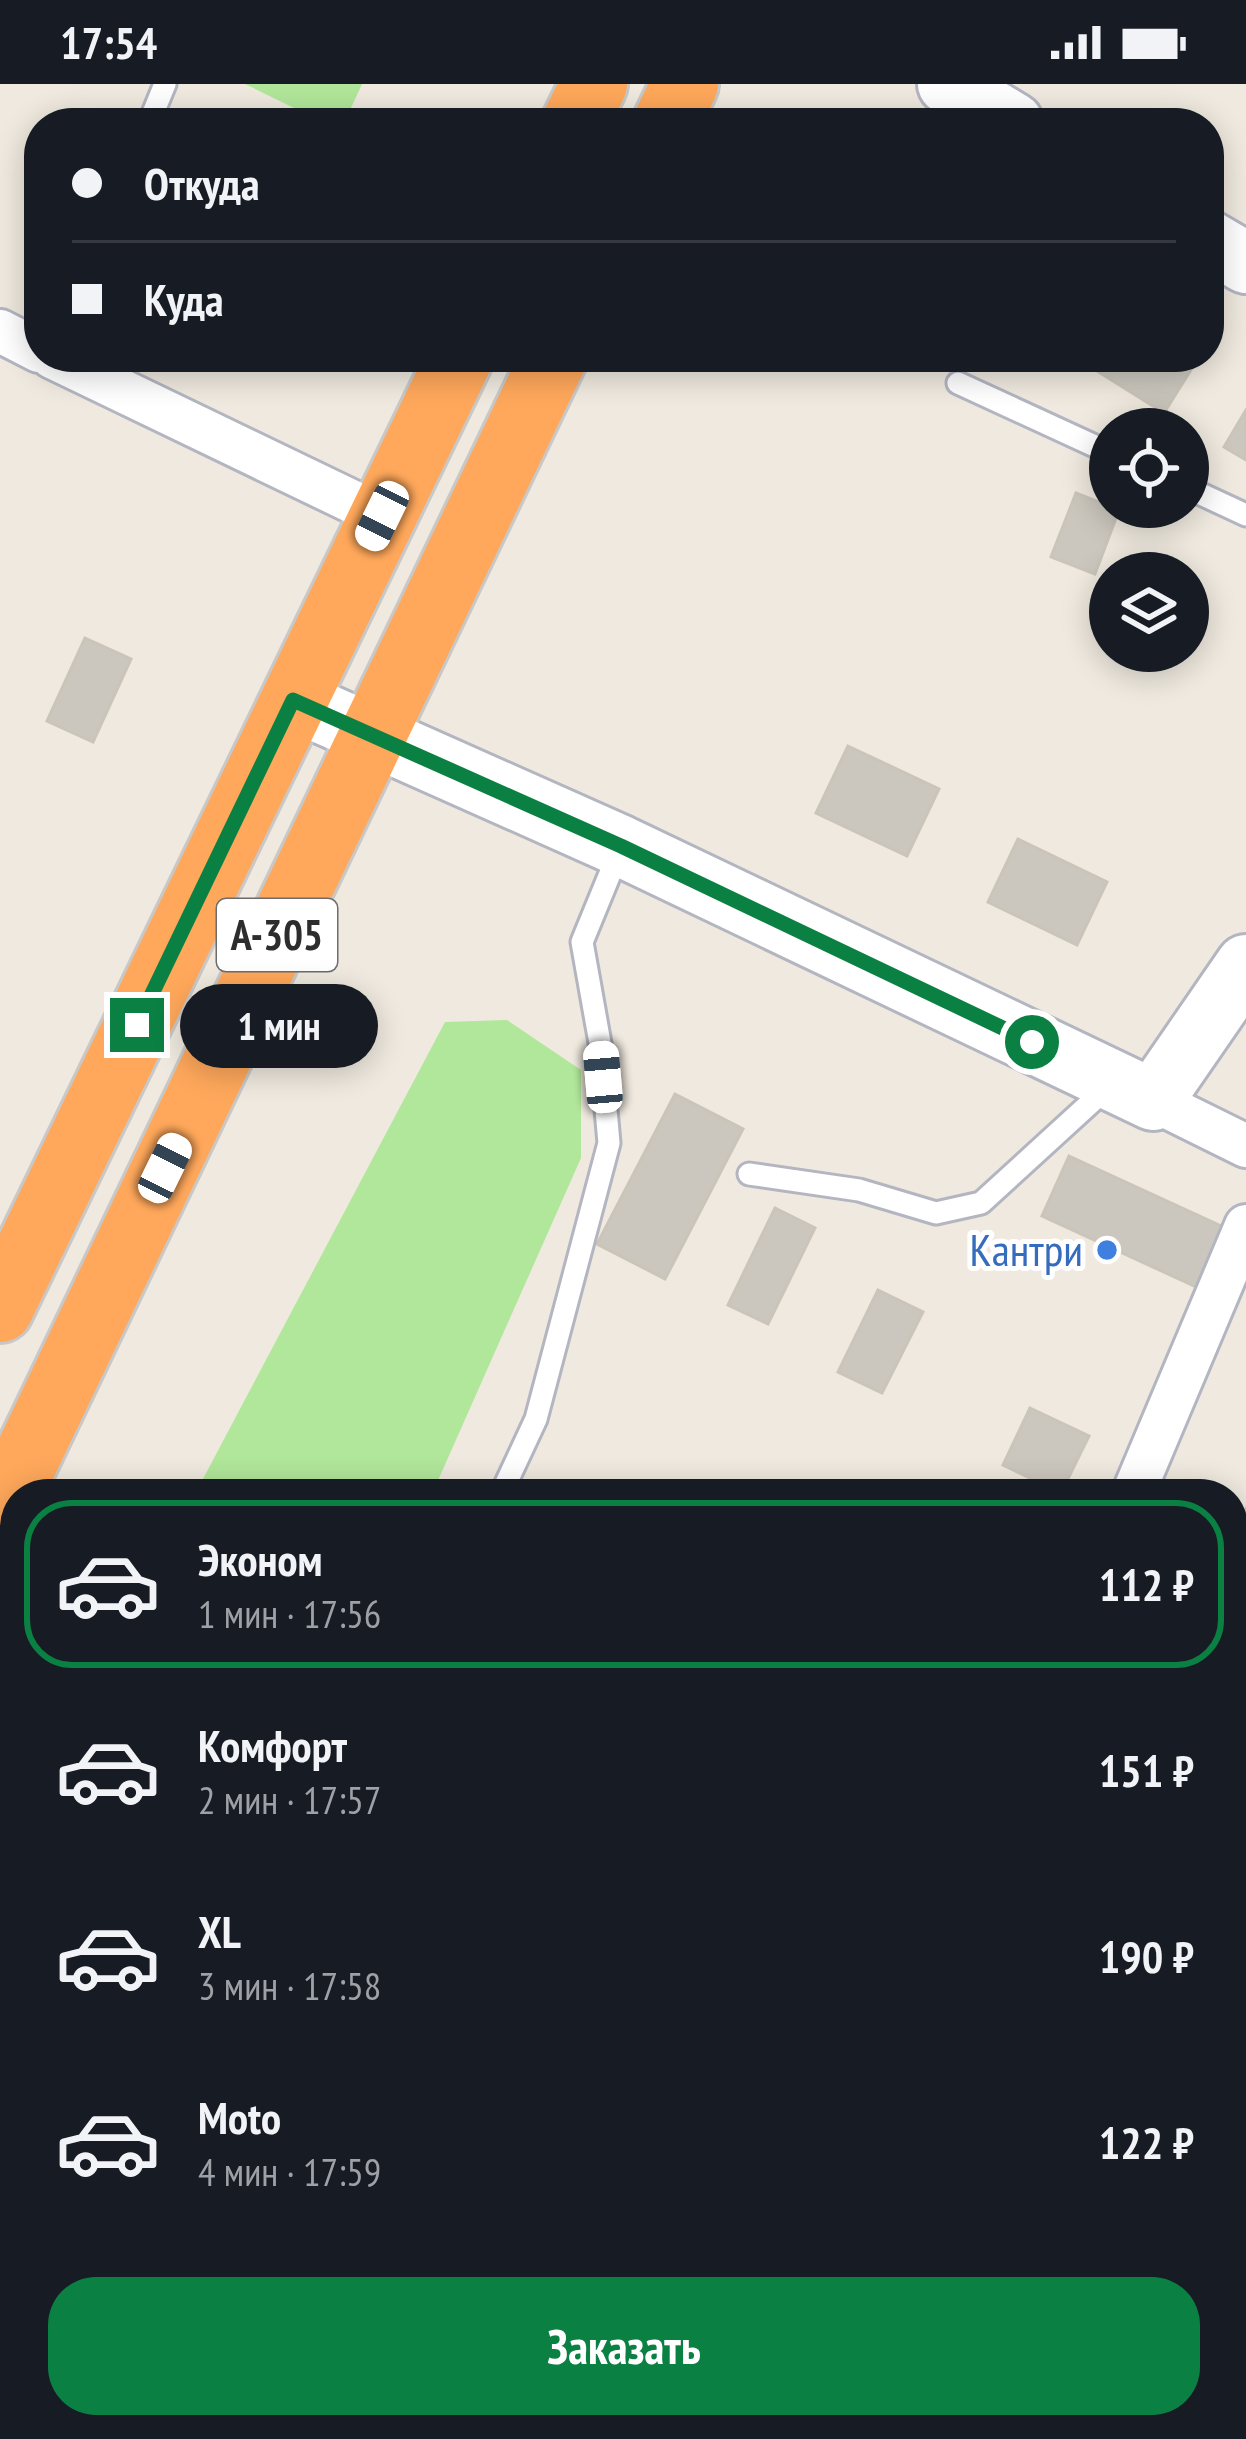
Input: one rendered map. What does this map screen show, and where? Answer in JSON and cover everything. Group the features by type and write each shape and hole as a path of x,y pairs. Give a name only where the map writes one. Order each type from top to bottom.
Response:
{"highway":[{"name":"А-305","path":"0,1309 453,372"},
{"name":"А-305","path":"16,1479 547,372"}],"street":[{"path":"948,84 988,108"},
{"path":"83,372 382,516"},
{"path":"293,700 621,846 1246,1146"},
{"path":"1134,1091 1246,965"},
{"path":"1139,1479 1246,1226"}],"lane":[{"path":"958,383 1089,443"},
{"path":"1209,498 1246,515"},
{"path":"508,1479 536,1419 608,1144 600,1043 582,941 621,846"},
{"path":"748,1174 859,1190 936,1214 981,1203 1134,1091"}],"green space":[{"path":"245,84 362,84 351,108 294,108"},
{"path":"507,1020 581,1070 581,1158 439,1479 203,1479 445,1022"}],"building":[{"path":"1099,372 1190,372 1167,408 1156,408"},
{"path":"1246,410 1246,460 1224,447"},
{"path":"1076,493 1089,498 1089,528 1112,528 1103,552 1089,552 1089,572 1051,557"},
{"path":"85,638 131,659 93,742 47,721"},
{"path":"848,746 939,789 907,856 816,813"},
{"path":"1018,839 1107,882 1077,945 988,902"},
{"path":"675,1094 743,1129 665,1279 597,1244"},
{"path":"1069,1156 1232,1231 1205,1291 1042,1216"},
{"path":"775,1208 815,1228 768,1324 728,1305"},
{"path":"878,1290 923,1312 882,1393 838,1372"},
{"path":"1030,1408 1089,1436 1068,1479 1032,1479 1003,1465"}],"place":[{"name":"Кантри","path":"1107,1250"}],"route":[{"path":"137,1025 293,700 621,846 1032,1042"}]}
